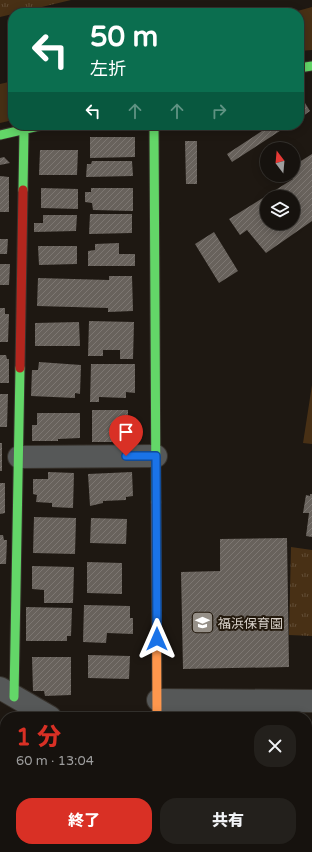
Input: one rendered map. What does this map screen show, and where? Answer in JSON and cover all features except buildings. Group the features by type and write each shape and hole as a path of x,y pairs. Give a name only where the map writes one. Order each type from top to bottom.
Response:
{"street":[{"path":"0,135 24,130 19,457 7,693 41,712"},
{"path":"154,130 157,708 312,701"},
{"path":"19,457 156,456"}],"green space":[{"path":"0,0 71,0 38,8 8,8 8,15 0,17"},
{"path":"312,7 312,50 304,51 304,9"},
{"path":"8,82 8,121 0,123 0,84"},
{"path":"312,385 312,444 303,443"},
{"path":"291,547 312,550 312,636 289,635"}],"traffic: fast":[{"path":"304,67 312,66"},
{"path":"0,135 22,130"},
{"path":"23,190 24,130"},
{"path":"154,130 156,502"},
{"path":"14,697 20,368"}],"traffic: slow":[{"path":"156,502 157,712"}],"traffic: jam":[{"path":"20,368 23,190"}],"place":[{"name":"福浜保育園","path":"202,623"}],"route":[{"path":"126,456 156,456 157,639"}]}
